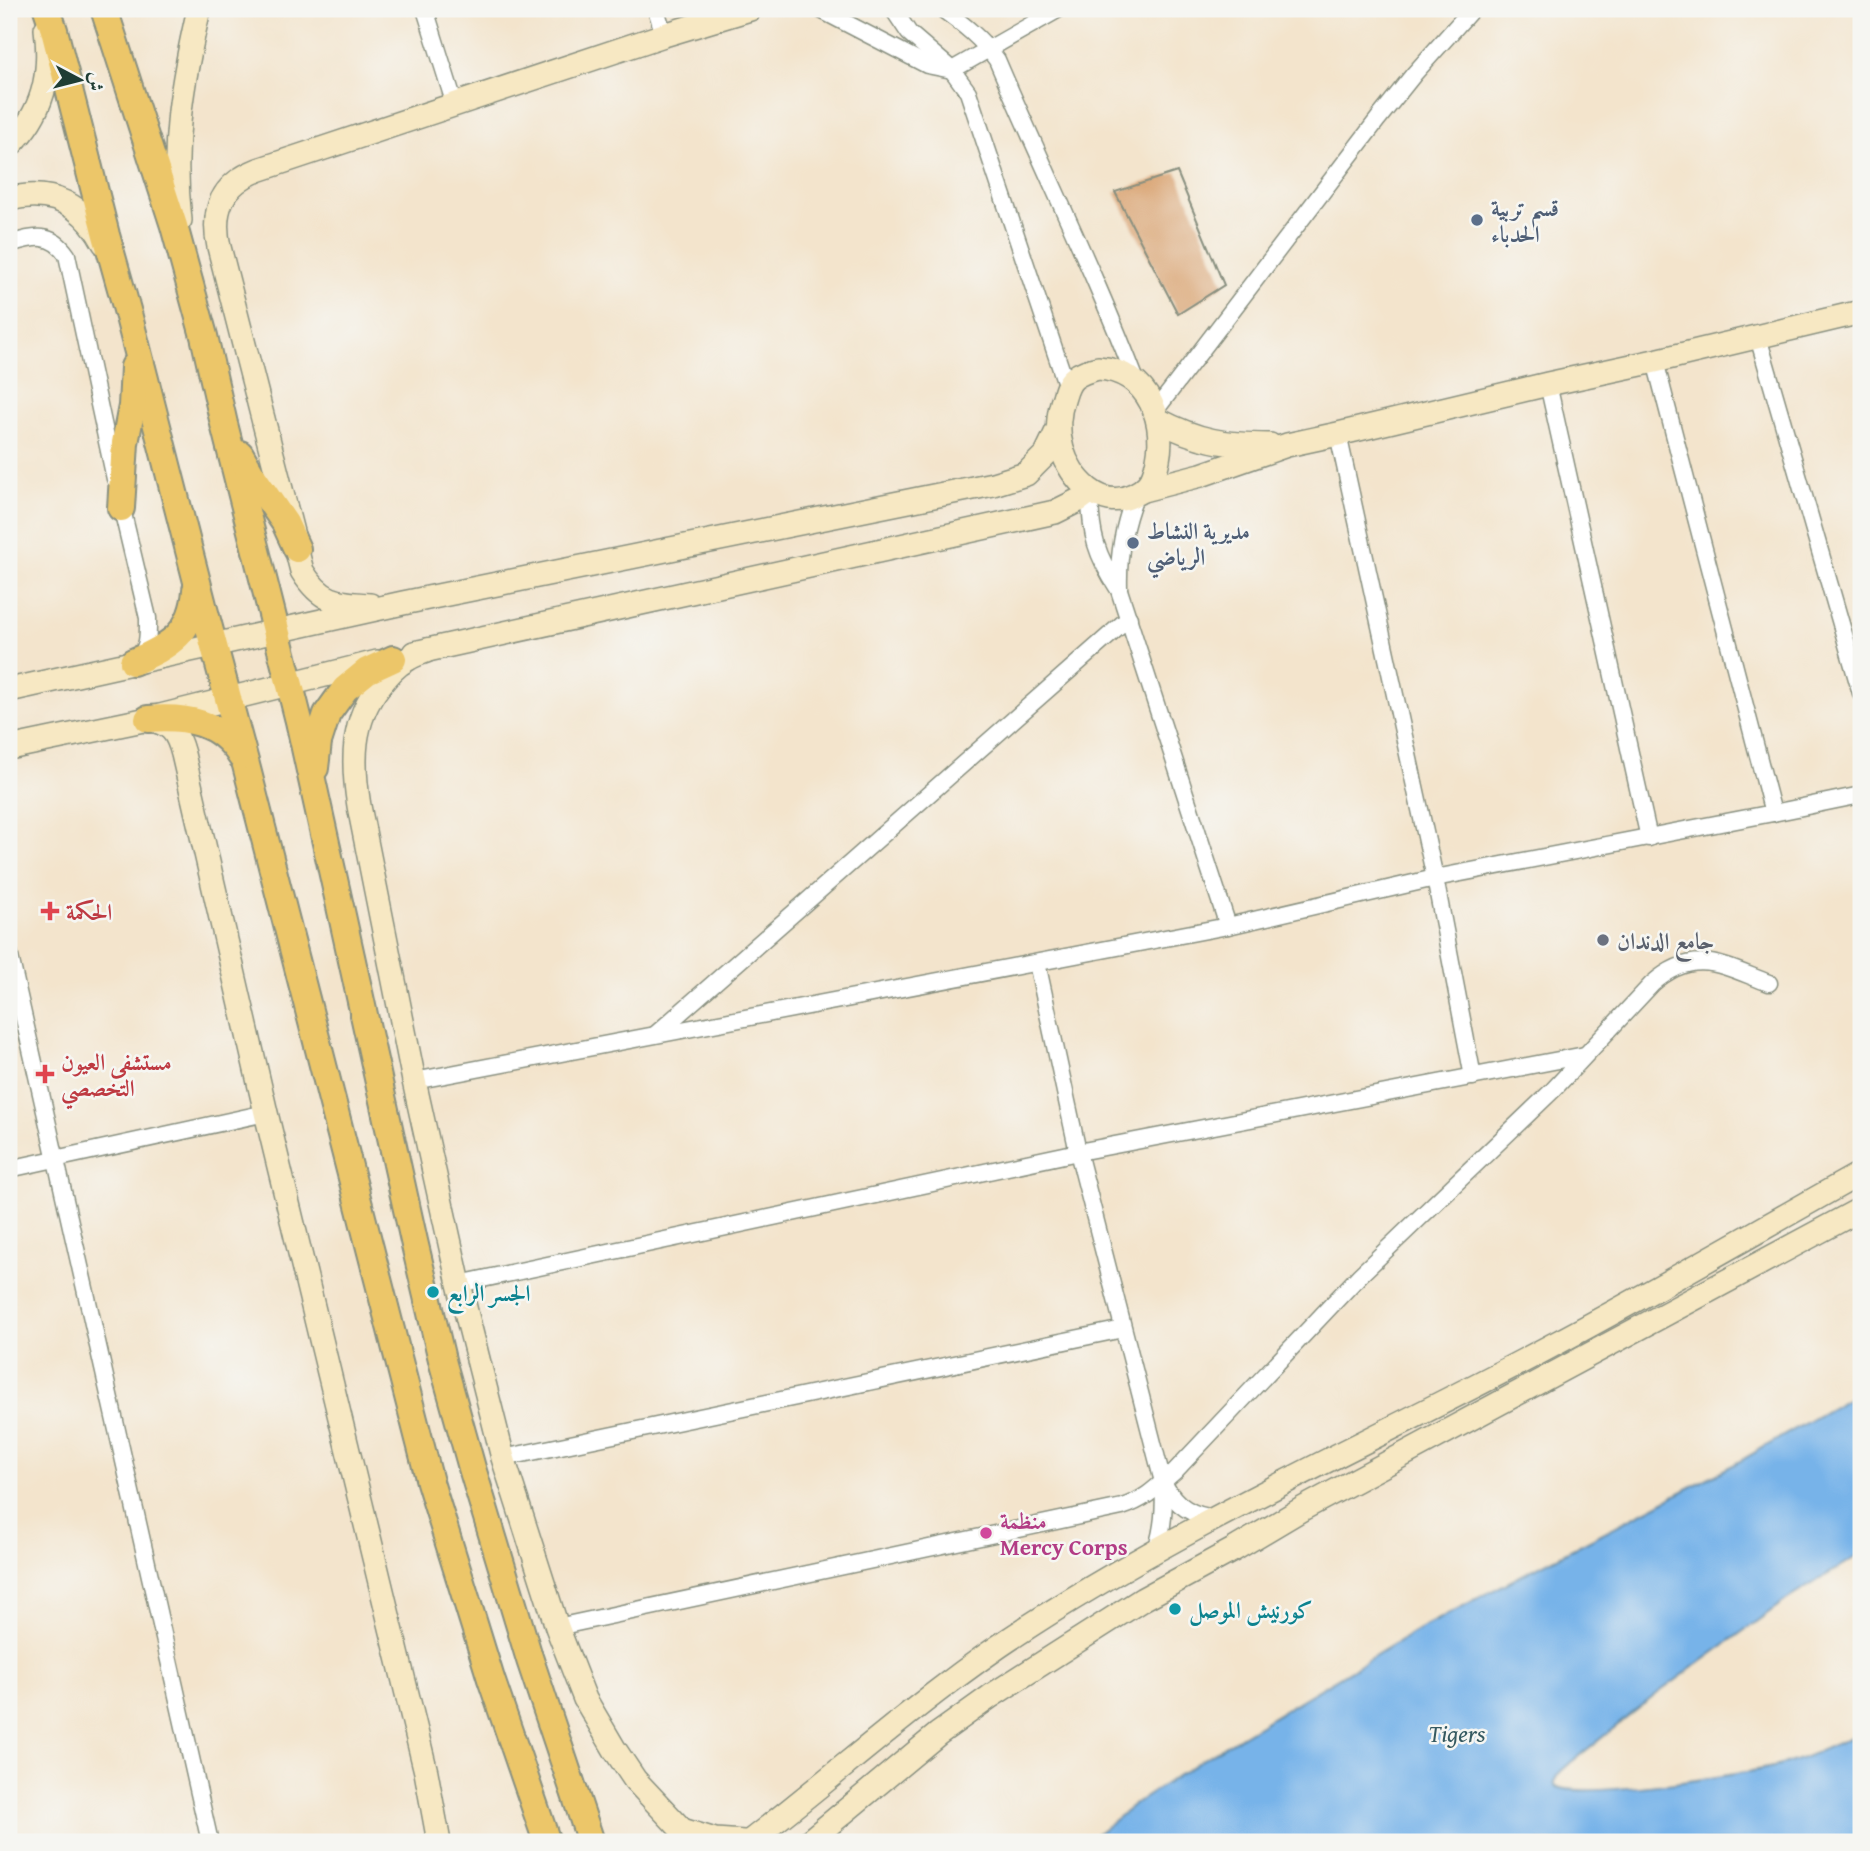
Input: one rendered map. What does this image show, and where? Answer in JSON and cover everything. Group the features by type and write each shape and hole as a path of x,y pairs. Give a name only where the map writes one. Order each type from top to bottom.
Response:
{"main road":[{"path":"45,9 54,30 430,1482 491,1679 547,1842"},
{"path":"104,9 163,191 204,336 290,684 443,1364 530,1660 591,1842"},
{"path":"121,509 125,443 135,360 129,317"},
{"path":"224,424 252,475 285,523 297,549"},
{"path":"133,662 163,647 188,625 195,608 196,591 190,554"},
{"path":"318,805 315,773 318,742 327,714 345,689 367,671 393,659"},
{"path":"148,719 192,720 212,728 231,741 247,771"}],"street":[{"path":"9,146 25,128 44,94 48,46 45,9"},
{"path":"186,268 176,192 176,154 183,81 199,9"},
{"path":"425,9 455,105"},
{"path":"656,9 664,35"},
{"path":"390,606 345,603 328,598 318,593 302,571 219,247 215,222 217,211 228,189 247,175 664,35 750,9"},
{"path":"819,9 927,65 952,70 1059,9"},
{"path":"893,9 909,33 952,70 968,92 1067,387"},
{"path":"942,9 970,29 989,49 996,61 1110,313 1137,383"},
{"path":"1156,415 1385,110 1472,9"},
{"path":"9,199 35,195 53,197 68,204 84,215 97,230 112,258"},
{"path":"9,244 37,237 46,238 62,247 67,255 121,509 148,618 146,647 142,655 133,662"},
{"path":"1119,590 1118,566 1129,510 1139,492 1154,476 1161,439 1156,415 1137,383 1112,368 1085,371 1067,387 1060,407 1058,429 1062,450 1070,469 1090,492 1107,499 1126,499 1139,492 1201,475 1287,445 1861,312"},
{"path":"1758,337 1861,693"},
{"path":"1655,361 1773,813"},
{"path":"1548,384 1649,838"},
{"path":"1156,415 1182,432 1207,440 1233,445 1287,445"},
{"path":"9,690 390,606 993,484 1026,474 1046,454 1058,429"},
{"path":"1338,434 1435,878 1474,1077"},
{"path":"1090,492 1090,518 1095,544 1105,568 1119,590 1129,618 1228,926"},
{"path":"9,748 148,719 428,650 1055,512 1068,507 1090,492"},
{"path":"654,1035 1129,618"},
{"path":"428,650 408,659 390,672 371,695 359,720 355,742 355,776 361,819 414,1081 459,1284 503,1458 556,1627 585,1699 608,1740 635,1780 685,1836 744,1842"},
{"path":"148,719 163,722 179,739 266,1112 426,1772 439,1842"},
{"path":"414,1081 1228,926 1435,878 1861,795"},
{"path":"9,952 210,1842"},
{"path":"556,1627 1122,1507 1138,1501 1163,1482 1204,1441 1360,1275 1553,1090 1667,971 1683,964 1702,961 1769,983"},
{"path":"1037,963 1077,1152 1163,1482 1165,1511 1156,1550"},
{"path":"459,1284 1077,1152 1585,1055"},
{"path":"9,1168 266,1112"},
{"path":"749,1842 918,1707 1032,1624 1186,1532 1553,1345 1861,1173"},
{"path":"808,1842 938,1734 1042,1662 1143,1599 1302,1509 1861,1209"},
{"path":"503,1458 1124,1329"},
{"path":"1163,1482 1179,1505 1205,1517 1217,1517"}],"water":[{"name":"Tigers","path":"1861,1391 1861,1554 1786,1600 1658,1693 1570,1763 1559,1773 1555,1786 1598,1790 1633,1787 1774,1767 1861,1733 1861,1842 1086,1842 1139,1801 1200,1761 1419,1629 1733,1465"}],"building":[{"path":"1177,172 1224,285 1178,314 1115,192"}],"place":[{"name":"قسم تربية الحدباء","path":"1477,220"},
{"name":"مديرية النشاط الرياضي","path":"1133,543"},
{"name":"الحكمة","path":"50,911"},
{"name":"جامع الدندان","path":"1603,940"},
{"name":"مستشفى العيون التخصصي","path":"45,1074"},
{"name":"الجسر الرابع","path":"433,1292"},
{"name":"منظمة Mercy Corps","path":"986,1533"},
{"name":"كورنيش الموصل","path":"1175,1609"}]}
